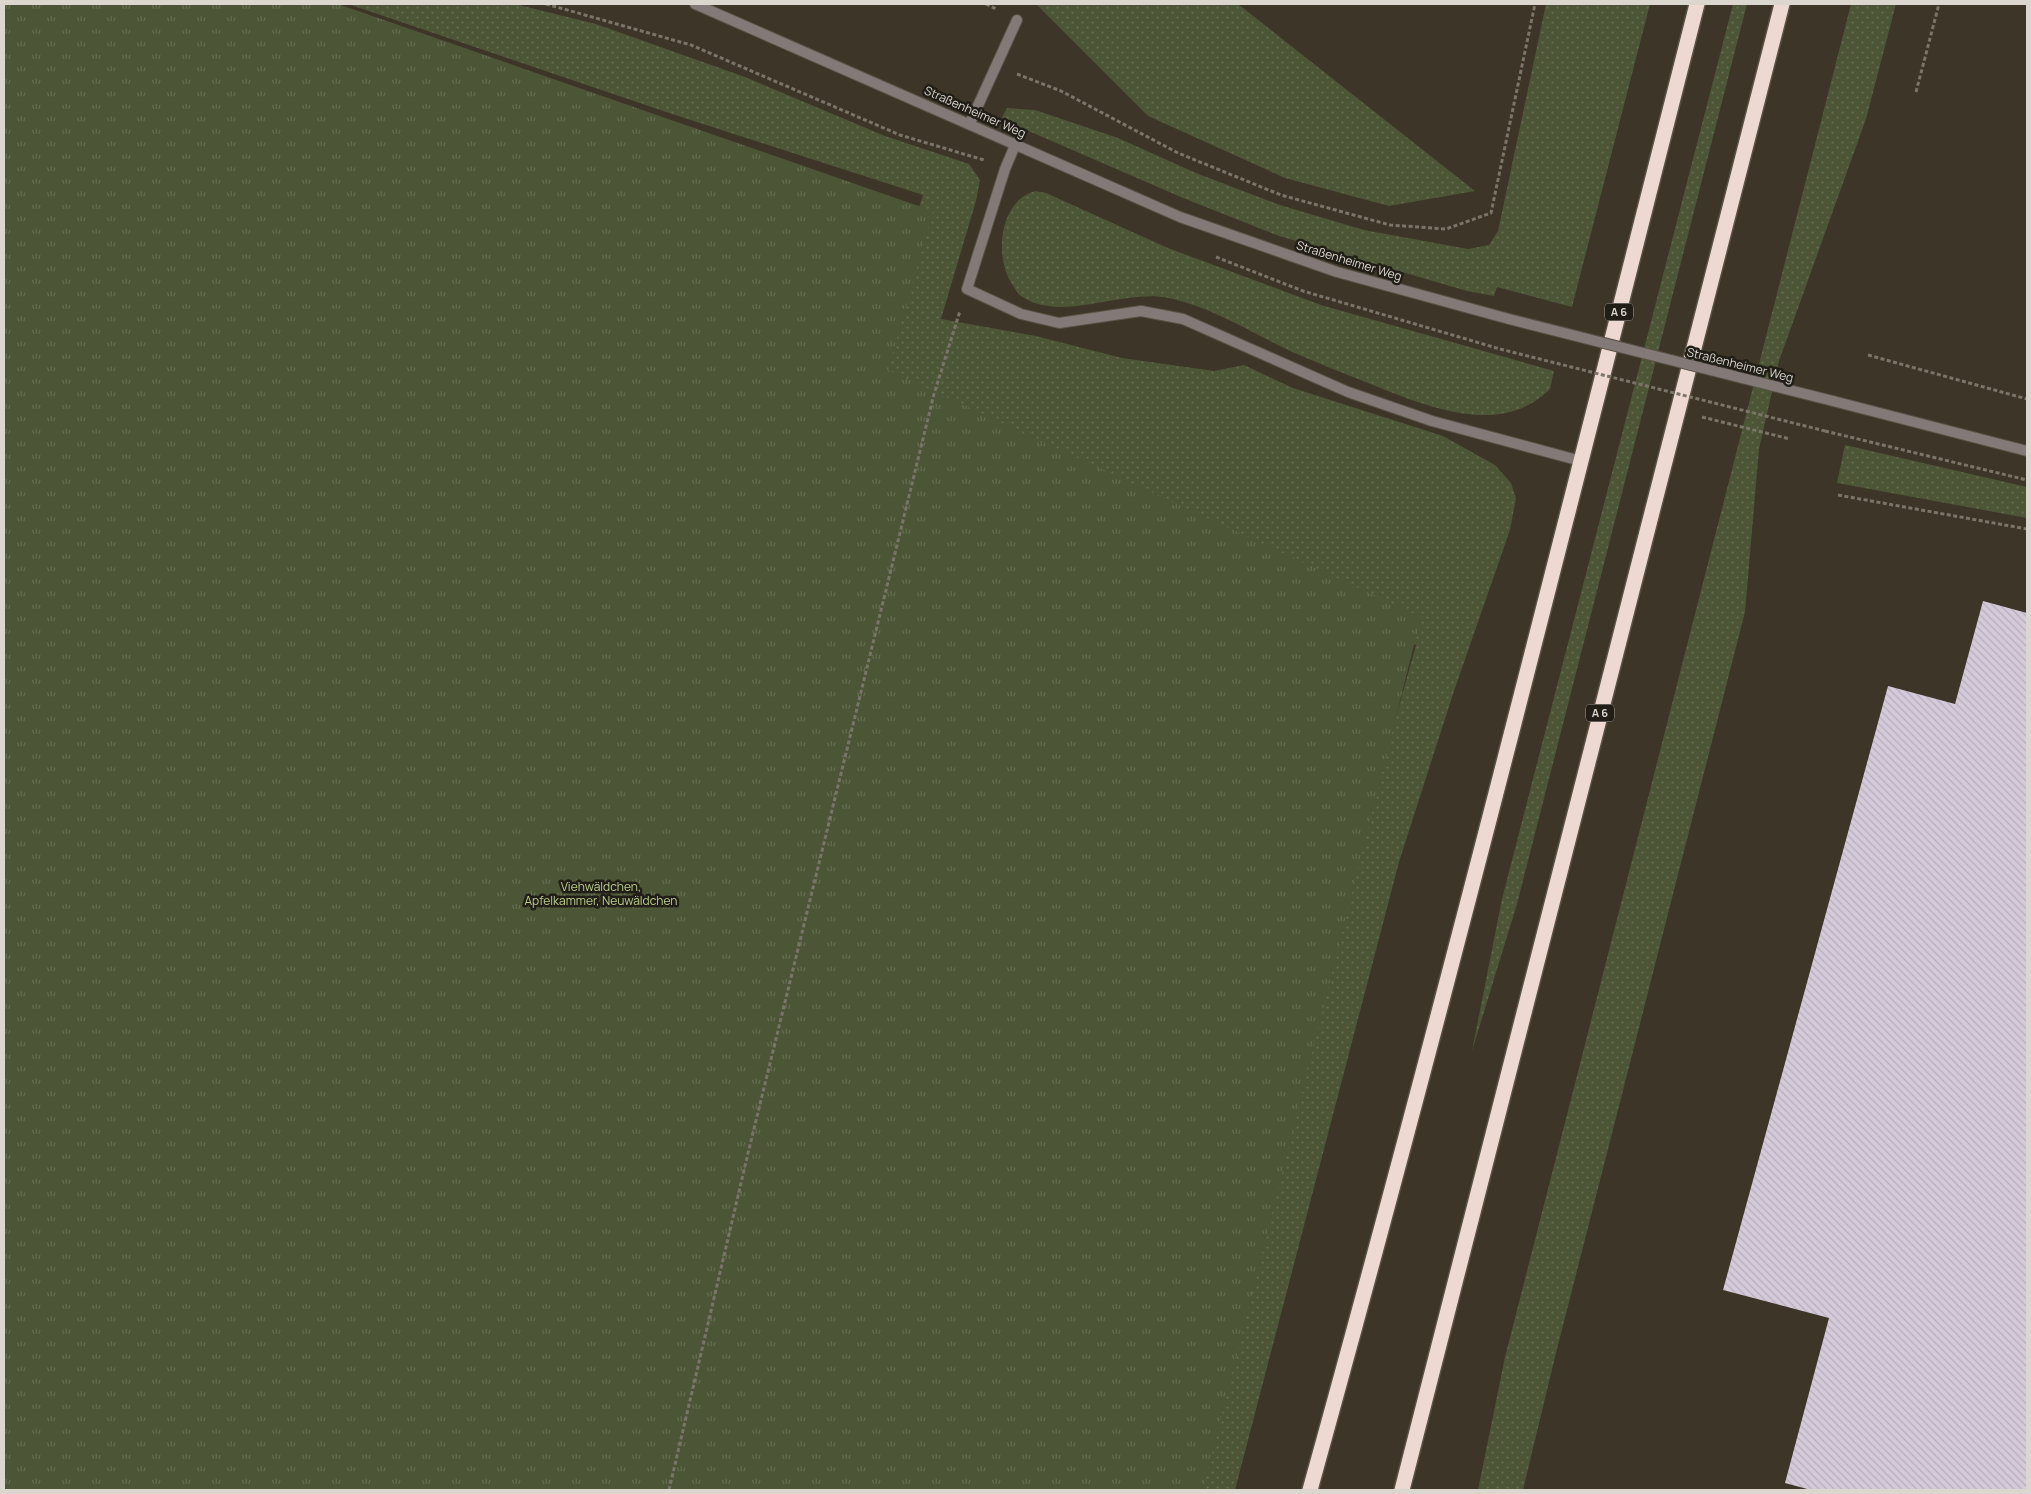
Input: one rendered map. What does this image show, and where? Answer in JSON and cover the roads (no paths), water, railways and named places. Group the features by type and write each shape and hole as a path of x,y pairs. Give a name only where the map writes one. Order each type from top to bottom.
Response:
{"highway":[{"name":"A 6","path":"1310,1490 1357,1320 1698,4"},
{"name":"A 6","path":"1402,1490 1782,4"}],"street":[{"name":"Straßenheimer Weg","path":"695,4 1189,220 1337,272 1509,320 2027,451"},
{"path":"970,123 1017,20"},
{"path":"1016,143 1005,169 967,289 1021,314 1059,323 1141,311 1183,318 1348,392 1432,421 1581,461"}],"park label":[{"name":"Viehwäldchen, Apfelkammer, Neuwäldchen","path":"601,894"}]}
